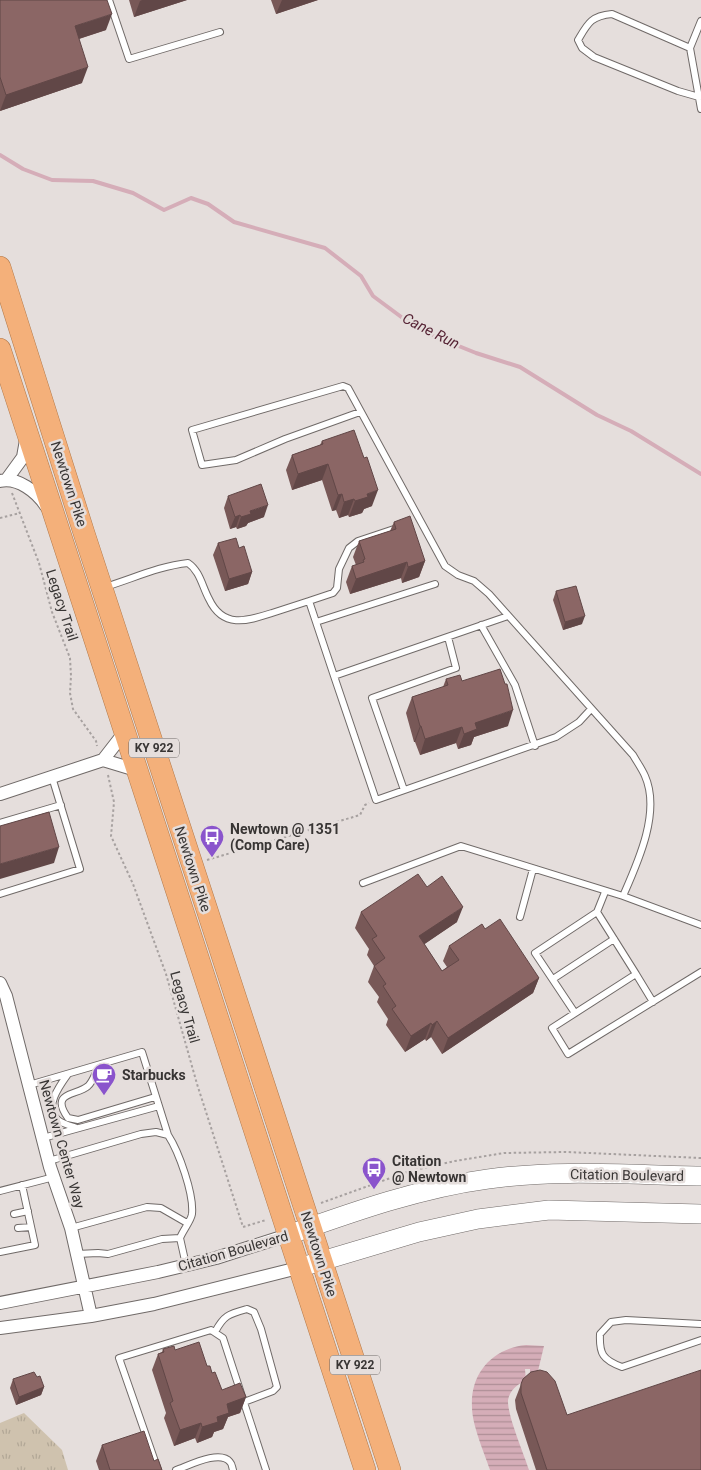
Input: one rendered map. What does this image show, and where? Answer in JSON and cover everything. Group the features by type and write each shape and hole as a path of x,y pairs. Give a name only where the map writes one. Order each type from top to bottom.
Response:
{"highway":[{"name":"Newtown Pike","path":"0,268 388,1470"},
{"name":"Newtown Pike","path":"0,349 365,1470"},
{"path":"56,524 78,551 88,580 93,585 102,588"}],"main road":[{"name":"Citation Boulevard","path":"288,1235 436,1188 488,1179 532,1174 701,1176"},
{"path":"298,1268 419,1232 487,1218 549,1210 701,1214"}],"street":[{"path":"24,425 26,442 23,457 4,480 21,484 40,496 56,524"},
{"path":"0,794 103,760 124,733"},
{"path":"103,760 136,770"},
{"name":"Newtown Center Way","path":"0,983 6,996 49,1161 71,1228 91,1316"},
{"name":"Citation Boulevard","path":"0,1304 216,1258 288,1235"},
{"path":"0,1328 91,1316 154,1304 298,1268"}],"lane":[{"path":"109,0 129,59 220,32"},
{"path":"690,48 612,14 598,15 586,26 578,40 582,48 594,57 678,91 699,97"},
{"path":"701,21 690,48 701,109"},
{"path":"360,412 285,439 236,460 202,465 192,430 343,386 348,388 444,566 458,575 474,581 489,594 633,755 646,776 651,810 647,833 623,896"},
{"path":"411,523 419,520"},
{"path":"102,588 188,563 196,568 213,607 236,621 247,621 333,593 337,588 338,569 349,548 358,540 403,526"},
{"path":"316,622 435,584"},
{"path":"309,601 376,800 535,746 556,737 579,722 591,709"},
{"path":"334,676 508,616"},
{"path":"481,625 515,685 535,746"},
{"path":"404,790 372,698 456,668 448,637"},
{"path":"0,894 80,869 52,777"},
{"path":"0,823 61,805"},
{"path":"363,883 461,846 623,896 701,924"},
{"path":"520,917 533,869"},
{"path":"575,1013 535,953 598,912 605,892"},
{"path":"598,912 653,1002"},
{"path":"553,979 614,939"},
{"path":"636,974 552,1028 568,1054 701,972"},
{"path":"29,1085 142,1052 168,1135 176,1146 192,1198 192,1216 180,1238 186,1265"},
{"path":"100,1065 88,1086 68,1094 64,1099 63,1111 68,1118 78,1120 156,1097"},
{"path":"68,1074 54,1096 53,1110 55,1117 60,1122 77,1128"},
{"path":"43,1138 159,1106"},
{"path":"49,1161 141,1134 156,1132 168,1135"},
{"path":"0,1191 54,1178"},
{"path":"0,1252 36,1245 22,1185"},
{"path":"71,1228 147,1207 161,1208 187,1223"},
{"path":"14,1214 28,1212"},
{"path":"18,1228 31,1226"},
{"path":"77,1254 108,1254 162,1239 180,1238"},
{"path":"215,1332 221,1320 230,1314 248,1309 254,1312 261,1329 277,1387 273,1392 244,1402"},
{"path":"701,1324 626,1320 611,1322 600,1334 599,1348 605,1358 613,1364 622,1367 701,1340"},
{"path":"158,1470 119,1358 212,1330 223,1338 266,1470"},
{"path":"176,1470 209,1458 223,1457 230,1462 233,1470"}],"path":[{"name":"Legacy Trail","path":"4,480 20,513 39,563 52,612 70,658 72,676 70,693 73,709 96,741 103,760 114,802 111,836 133,884 166,974 197,1084 242,1227 267,1220"},
{"path":"0,518 20,513"},
{"path":"204,861 360,815 365,805 376,800"}],"green space":[{"path":"24,1413 62,1450 68,1470 0,1470 0,1423"}],"shaded area":[{"path":"526,1345 544,1346 537,1375 534,1372 530,1372 530,1369 525,1369 526,1381 514,1388 510,1393 508,1407 529,1470 490,1470 476,1430 473,1414 472,1395 475,1383 486,1364 494,1357 503,1351"}],"building":[{"path":"0,0 107,0 112,14 75,26 88,67 6,95 0,77"},
{"path":"354,430 364,458 367,457 378,490 367,494 368,497 344,502 342,494 338,495 328,464 298,474 292,455 323,444 322,441"},
{"path":"261,484 268,505 250,511 251,514 235,517 228,496"},
{"path":"410,516 425,561 408,567 407,562 356,579 352,566 364,562 363,560 365,559 359,541 396,529 394,522"},
{"path":"236,538 239,548 244,546 252,572 229,579 218,543"},
{"path":"576,586 585,616 565,622 556,591"},
{"path":"500,669 505,684 507,684 513,710 475,723 477,729 464,734 462,727 425,739 412,697 448,685 446,679 460,675 462,681"},
{"path":"49,812 59,847 0,864 0,826"},
{"path":"418,874 427,887 442,876 463,907 419,936 442,971 459,960 449,946 482,924 485,929 500,919 539,978 448,1038 437,1021 411,1036 392,1009 396,1006 383,986 386,984 374,966 385,958 372,939 377,936 361,912"},
{"path":"199,1342 207,1366 210,1366 212,1373 215,1372 222,1390 240,1383 246,1397 227,1404 229,1413 217,1417 218,1422 202,1427 201,1423 180,1430 170,1403 173,1401 158,1354 164,1352 163,1349 174,1346 175,1350"},
{"path":"540,1370 547,1372 555,1381 567,1415 701,1370 701,1470 547,1470 521,1393 523,1379 531,1372"},
{"path":"34,1372 37,1377 40,1376 44,1387 19,1397 13,1379"},
{"path":"144,1431 154,1461 158,1459 162,1470 110,1470 102,1445"}],"waterway":[{"name":"Cane Run","path":"0,155 23,169 52,180 93,181 133,193 164,210 191,198 208,204 234,222 325,248 361,276 373,296 404,319 434,336 476,353 520,367 597,415 631,431 701,474"}],"place":[{"name":"Newtown @ 1351 (Comp Care)","path":"212,858"},
{"name":"Starbucks","path":"104,1096"},
{"name":"Citation @ Newtown","path":"374,1190"}]}
